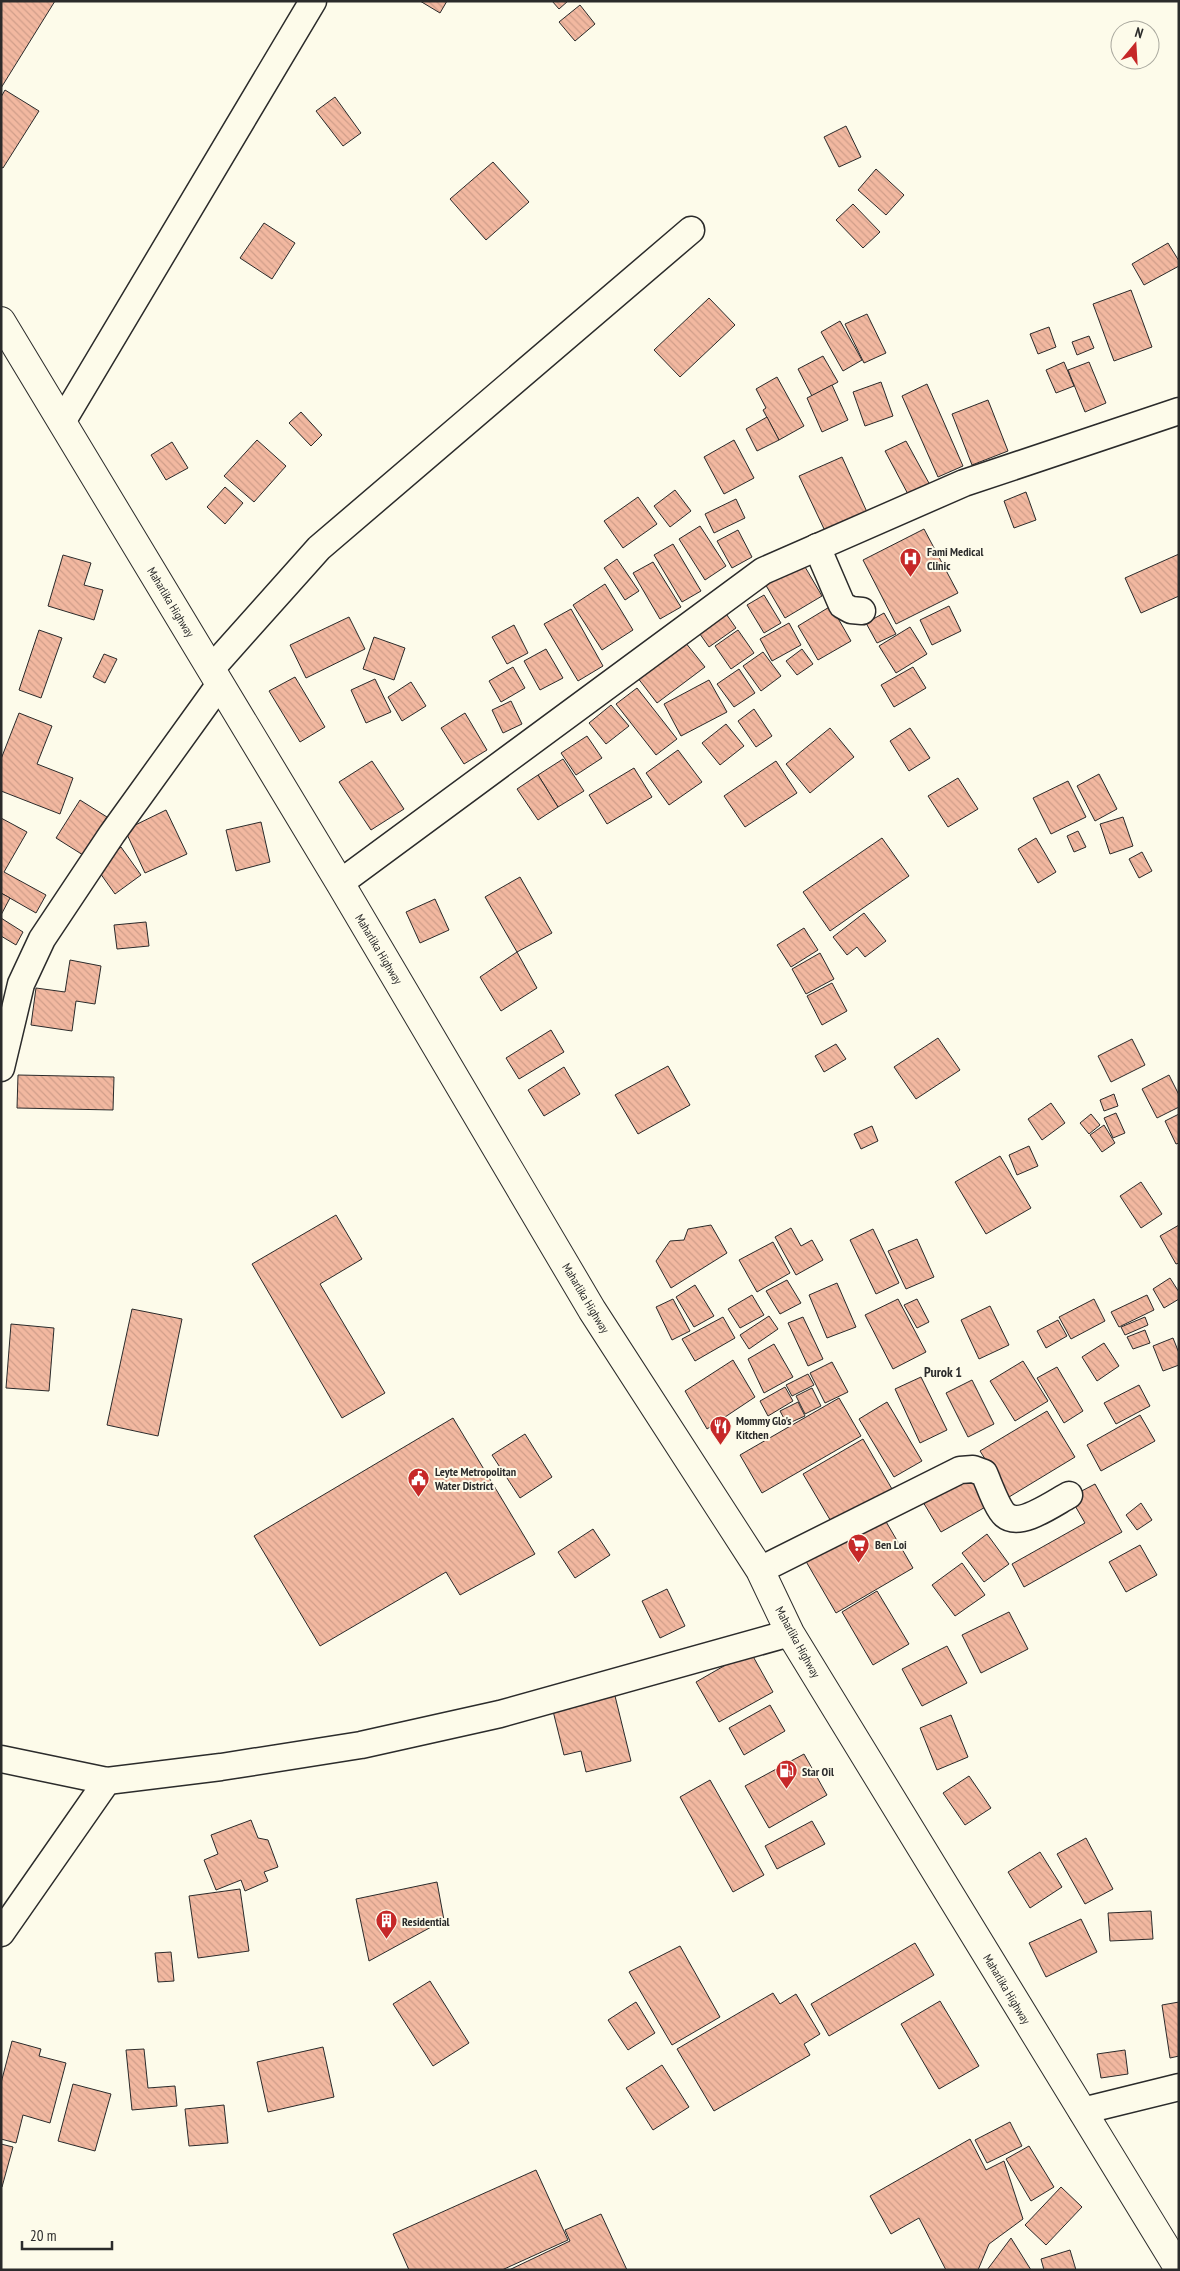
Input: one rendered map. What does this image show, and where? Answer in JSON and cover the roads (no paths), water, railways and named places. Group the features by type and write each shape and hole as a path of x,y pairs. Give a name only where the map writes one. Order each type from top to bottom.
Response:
{"main road":[{"name":"Maharlika Highway","path":"1,321 340,883 592,1310 760,1570 790,1633 1179,2269"}],"street":[{"path":"62,422 313,1"},
{"path":"1,1068 21,984 42,939 216,677 320,548 691,230"},
{"path":"340,883 763,571 964,483 1179,411"},
{"path":"816,547 842,605 851,610 862,612"},
{"path":"760,1570 960,1470 973,1469 984,1473 1004,1514 1013,1520 1025,1519 1069,1495"},
{"path":"1,1759 107,1781 221,1766 379,1741 500,1714 790,1633"},
{"path":"1,1933 107,1781"},
{"path":"1082,2111 1179,2087"}],"place":[{"name":"Fami Medical Clinic","path":"911,577"},
{"name":"Mommy Glo's Kitchen","path":"720,1446"},
{"name":"Leyte Metropolitan Water District","path":"419,1497"},
{"name":"Ben Loi","path":"859,1563"},
{"name":"Star Oil","path":"786,1790"},
{"name":"Residential","path":"386,1940"}],"district":[{"name":"Purok 1","path":"943,1372"}]}
